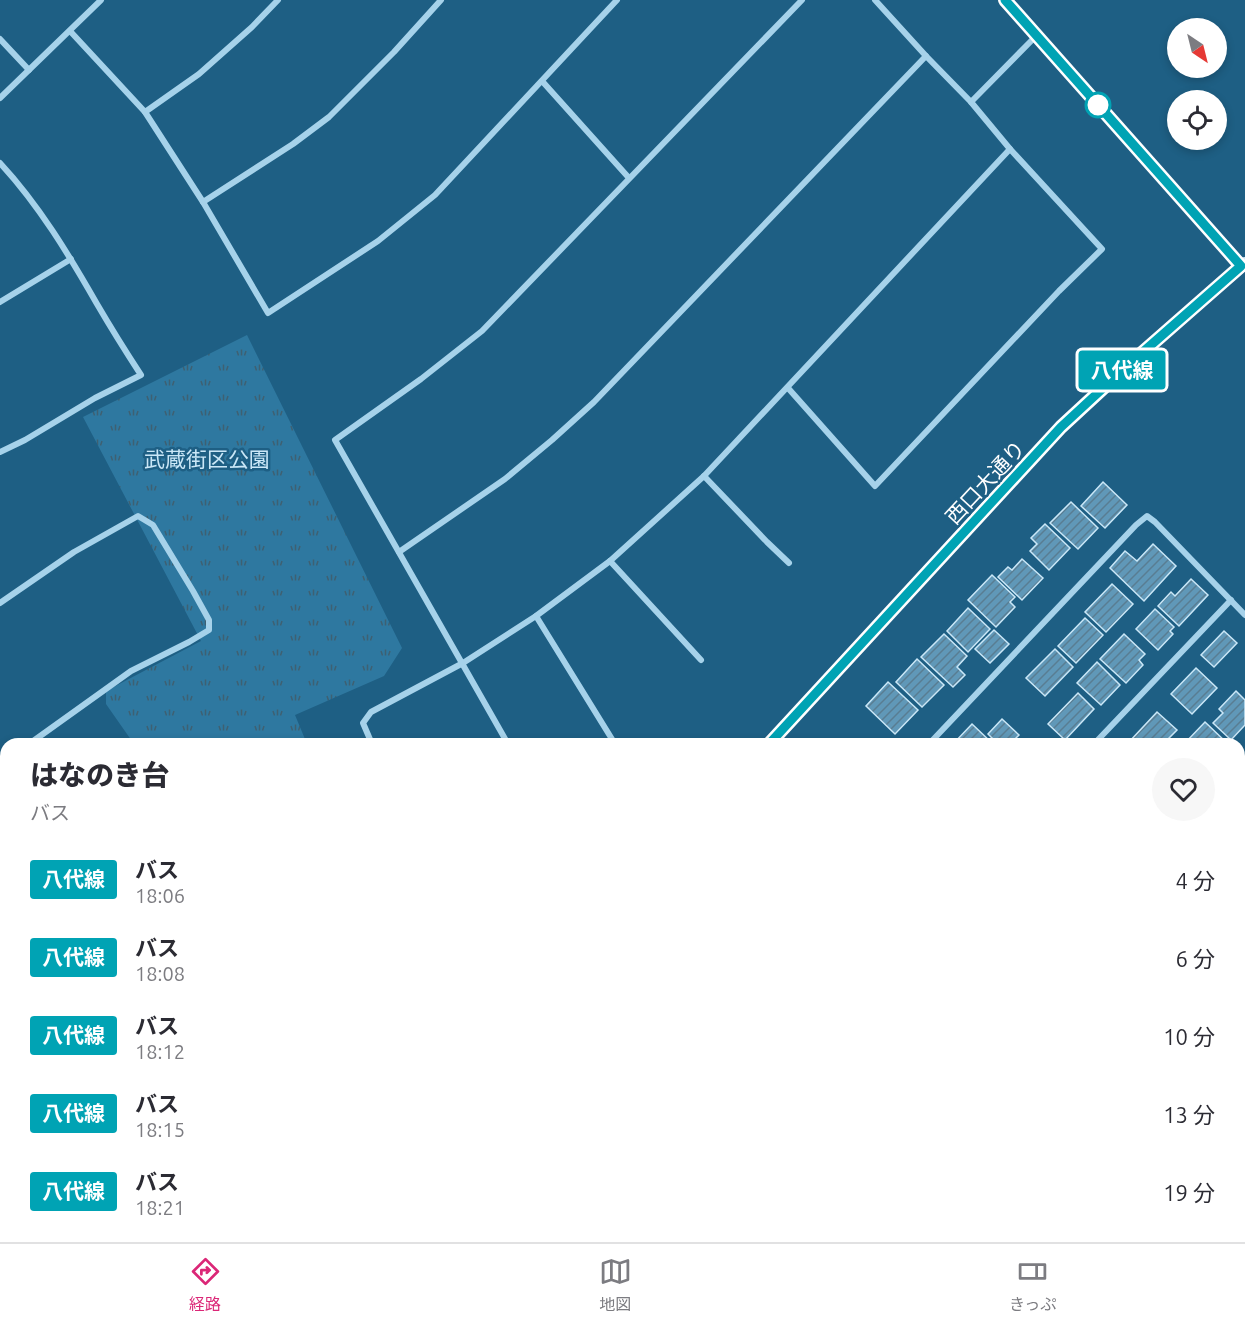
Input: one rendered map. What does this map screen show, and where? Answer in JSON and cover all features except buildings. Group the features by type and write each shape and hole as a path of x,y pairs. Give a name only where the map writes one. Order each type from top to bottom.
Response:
{"street":[{"path":"0,98 101,0"},
{"path":"144,112 199,74 252,27 278,0"},
{"path":"203,202 329,117 394,52 441,0"},
{"path":"70,30 144,112 203,202 268,314 378,241 435,195 616,0"},
{"path":"505,738 335,440 421,379 482,331 802,0"},
{"path":"788,388 875,486 1059,291 1102,249 971,102 926,57 875,0"},
{"path":"1005,0 1243,264"},
{"path":"971,102 1036,36"},
{"path":"0,39 29,70"},
{"path":"399,552 505,479 594,402 926,57"},
{"path":"542,81 629,178"},
{"path":"369,738 363,723 370,712 463,663 536,616 610,561 704,476 1011,149"},
{"path":"0,163 17,181 71,259 141,375 95,398 0,453"},
{"path":"0,302 71,259"},
{"name":"西口大通り","path":"775,738 1061,427 1243,264"},
{"path":"704,476 789,563"},
{"path":"0,603 74,552 138,516 153,525 194,591 209,620 209,630 131,671 37,738"},
{"path":"935,738 1147,516 1245,615"},
{"path":"610,561 701,660"},
{"path":"1100,738 1231,600"},
{"path":"536,616 611,738"}],"green space":[{"name":"武蔵街区公園","path":"247,335 402,648 384,676 295,715 305,738 130,738 106,704 106,691 201,641 83,417"}],"bus line":[{"name":"八代線","path":"775,738 1061,427 1241,266 1005,0"}]}
